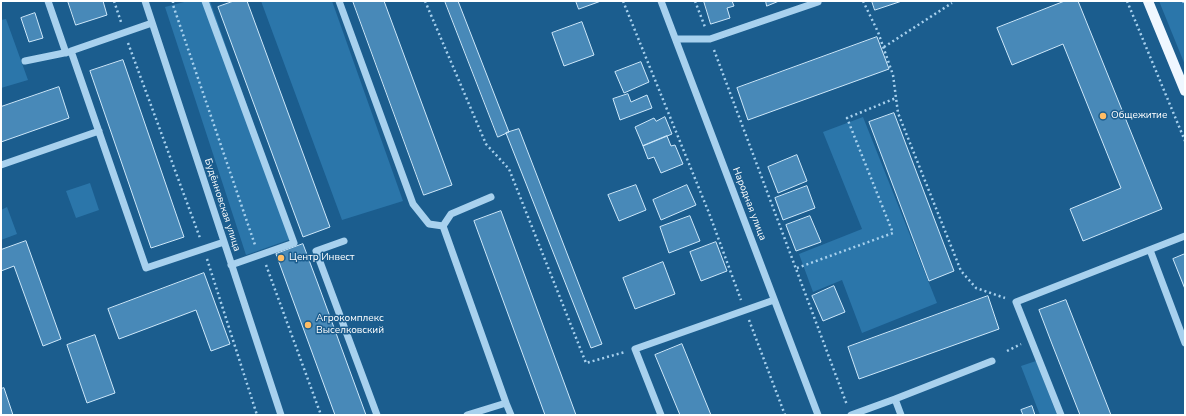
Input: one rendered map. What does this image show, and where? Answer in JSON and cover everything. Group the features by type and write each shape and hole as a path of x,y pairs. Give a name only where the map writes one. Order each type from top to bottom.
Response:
{"main road":[{"path":"1148,1 1185,91"}],"street":[{"path":"48,1 99,131 146,268 224,242"},
{"name":"Будённовская улица","path":"145,1 281,415"},
{"path":"205,1 294,243 231,265"},
{"path":"339,1 412,204 429,224 443,226"},
{"name":"Народная улица","path":"661,1 818,415"},
{"path":"676,39 710,39 818,2"},
{"path":"25,61 68,52 152,23"},
{"path":"1,165 99,131"},
{"path":"443,226 451,214 491,197"},
{"path":"443,226 511,415"},
{"path":"1061,415 1016,302 1185,236"},
{"path":"344,242 316,252 377,415"},
{"path":"1150,250 1185,343"},
{"path":"661,415 635,350 774,300"},
{"path":"851,415 992,361"},
{"path":"896,399 901,415"},
{"path":"467,415 506,402"}],"path":[{"path":"114,1 124,33 204,249 257,415"},
{"path":"173,1 250,232 260,255 265,262 321,415"},
{"path":"425,1 486,144 509,170 586,363 635,350"},
{"path":"623,1 709,213 784,415"},
{"path":"694,1 710,39 848,408"},
{"path":"863,1 884,48 893,75 898,113 961,271 976,288 1016,302"},
{"path":"1127,1 1185,140"},
{"path":"1183,1 1185,5"},
{"path":"884,48 952,3"},
{"path":"796,268 893,233 847,118 896,98"}],"shaded area":[{"path":"188,1 210,1 294,238 246,255 165,7"},
{"path":"261,1 332,1 403,201 342,220"},
{"path":"1159,1 1185,1 1185,65"},
{"path":"6,19 28,80 1,88 1,20"},
{"path":"863,117 937,303 862,333 842,280 813,292 799,254 862,229 823,132"},
{"path":"90,183 99,210 76,218 66,191"},
{"path":"7,207 17,234 1,240 1,210"},
{"path":"1036,361 1057,415 1040,415 1021,366"}],"building":[{"path":"68,1 103,1 107,15 76,25"},
{"path":"234,1 247,1 330,227 303,237 218,7"},
{"path":"353,1 384,1 452,185 424,195"},
{"path":"445,1 458,1 509,132 498,137"},
{"path":"576,1 601,1 579,9"},
{"path":"704,1 732,1 734,6 727,8 730,18 711,24"},
{"path":"766,1 779,1 767,6"},
{"path":"872,1 902,1 875,10"},
{"path":"1065,1 1078,1 1162,209 1083,241 1070,209 1121,188 1063,44 1012,65 997,28"},
{"path":"35,13 43,38 29,42 21,18"},
{"path":"582,22 594,55 564,66 552,33"},
{"path":"877,37 889,69 748,120 737,88"},
{"path":"123,60 184,237 151,248 90,71"},
{"path":"641,62 649,82 624,93 615,72"},
{"path":"59,87 69,118 1,142 1,107"},
{"path":"628,94 631,102 647,95 652,108 620,120 613,99"},
{"path":"894,113 954,271 929,281 869,122"},
{"path":"665,117 672,134 643,146 635,127 654,118 656,121"},
{"path":"519,129 602,344 591,348 506,133"},
{"path":"667,136 671,146 675,145 683,164 661,173 654,157 648,159 643,146"},
{"path":"797,155 807,181 778,193 768,167"},
{"path":"636,185 646,210 619,221 608,195"},
{"path":"687,185 696,205 661,220 653,200"},
{"path":"807,186 815,208 783,220 775,198"},
{"path":"501,211 576,415 545,415 474,221"},
{"path":"690,216 700,241 669,253 660,227"},
{"path":"810,216 821,242 796,251 786,225"},
{"path":"26,241 61,339 43,346 14,266 1,271 1,250"},
{"path":"716,242 727,271 701,281 690,252"},
{"path":"303,244 366,415 335,415 276,254"},
{"path":"1185,254 1185,289 1173,259"},
{"path":"663,262 675,294 635,309 623,278"},
{"path":"204,273 230,344 211,351 196,310 119,339 108,309"},
{"path":"834,286 845,312 823,321 812,296"},
{"path":"988,296 999,329 859,379 848,347"},
{"path":"1066,300 1111,415 1080,415 1052,344 1039,310"},
{"path":"95,335 115,393 87,403 67,345"},
{"path":"682,344 711,415 680,415 655,355"},
{"path":"4,388 13,415 1,415 1,389"},
{"path":"1032,406 1035,415 1023,415 1021,410"}],"place":[{"name":"Общежитие","path":"1103,116"},
{"name":"Центр Инвест","path":"281,258"},
{"name":"Агрокомплекс Выселковский","path":"308,325"}]}
